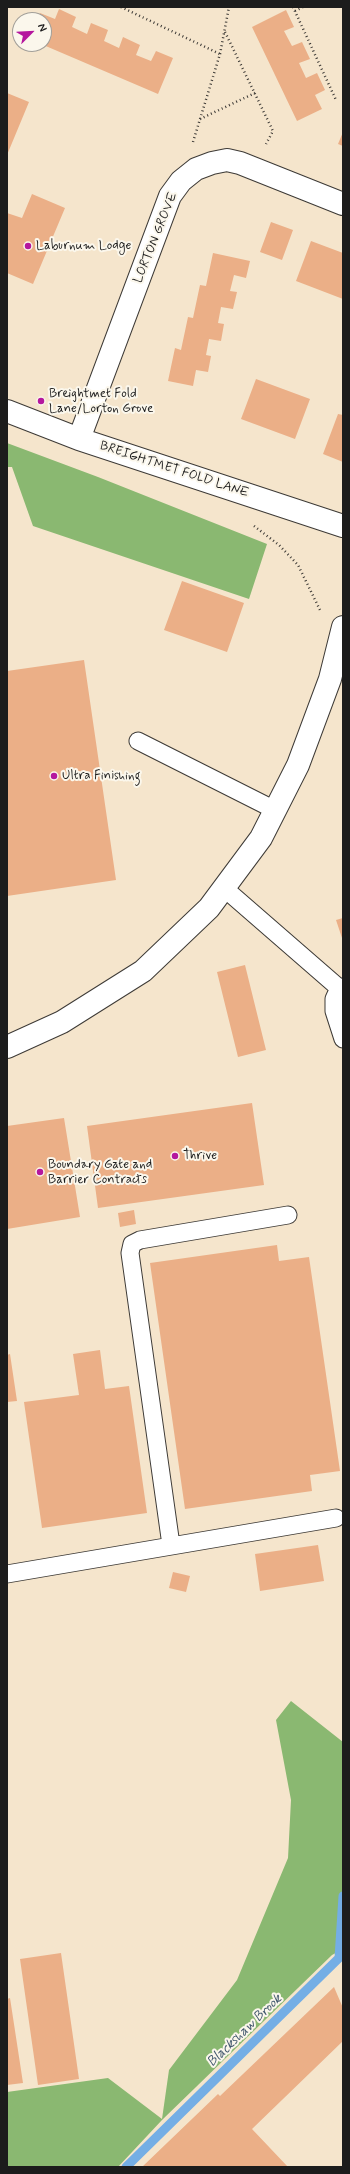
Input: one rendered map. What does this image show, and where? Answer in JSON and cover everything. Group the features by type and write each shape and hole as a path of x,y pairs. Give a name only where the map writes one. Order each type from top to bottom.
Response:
{"street":[{"name":"LORTON GROVE","path":"79,439 170,196 180,181 196,169 212,163 227,160 252,168 343,204"},
{"name":"BREIGHTMET FOLD LANE","path":"7,411 79,439 343,526"},
{"path":"7,1047 62,1022 143,970 209,908 261,838 275,810 300,758 330,679 342,632"}],"lane":[{"path":"138,741 275,810"},
{"path":"224,888 341,987 334,999 334,1011 343,1039"},
{"path":"171,1545 130,1253 132,1244 140,1240 288,1215"},
{"path":"7,1574 336,1518"}],"path":[{"path":"122,7 220,54"},
{"path":"180,181 220,54 229,7"},
{"path":"293,7 336,100"},
{"path":"295,11 303,7"},
{"path":"225,31 273,131 252,168"},
{"path":"200,119 255,93"},
{"path":"251,522 255,527 278,545 298,565 308,583 318,608 342,632"}],"green space":[{"path":"7,443 98,477 267,544 249,599 33,526 12,467 7,467"},
{"path":"291,1701 343,1742 343,1949 332,1955 162,2120 118,2167 7,2167 7,2092 108,2078 162,2119 169,2070 237,1980 288,1858 291,1800 276,1720"}],"building":[{"path":"59,9 76,17 72,27 87,34 91,23 108,30 104,41 119,48 123,37 140,45 136,55 151,61 156,51 173,58 158,94 52,49 52,18 55,19"},
{"path":"286,10 294,27 284,31 292,46 302,42 310,59 299,63 306,78 317,73 325,90 315,95 322,109 297,121 252,27"},
{"path":"7,93 29,102 7,155"},
{"path":"343,132 343,146 338,144"},
{"name":"Laburnum Lodge","path":"32,194 65,208 33,284 7,273 7,213 22,218"},
{"path":"271,222 293,230 282,260 260,252"},
{"path":"311,241 343,253 343,299 296,281"},
{"path":"213,253 250,261 246,278 234,275 230,291 237,292 233,309 221,307 218,323 224,324 221,341 209,339 206,355 211,356 208,372 196,370 193,386 168,381 175,348 181,350 188,317 193,318 200,285 206,286"},
{"path":"256,379 310,399 295,439 241,419"},
{"path":"338,414 343,415 343,462 323,454"},
{"path":"182,581 244,603 227,652 164,630"},
{"name":"Ultra Finishing","path":"84,660 116,880 7,896 7,671"},
{"path":"343,918 343,941 336,920"},
{"path":"245,965 266,1050 238,1057 217,972"},
{"name":"Thrive","path":"252,1103 264,1185 98,1208 87,1126"},
{"name":"Boundary Gate and Barrier Contracts","path":"64,1118 80,1217 7,1229 7,1126"},
{"path":"134,1210 136,1224 120,1227 118,1213"},
{"path":"277,1245 279,1261 309,1257 340,1471 310,1475 312,1491 185,1509 150,1263"},
{"path":"100,1350 105,1389 129,1386 147,1513 42,1528 24,1402 79,1395 73,1354"},
{"path":"10,1354 17,1401 7,1402 7,1355"},
{"path":"318,1545 324,1581 260,1591 255,1554"},
{"path":"173,1572 190,1576 186,1592 169,1588"},
{"path":"61,1953 79,2079 38,2085 20,1959"},
{"path":"334,1987 343,2008 343,2041 252,2129 288,2167 142,2167 218,2094 220,2096"},
{"path":"10,1998 23,2083 7,2085 7,1999"}],"waterway":[{"name":"Blackshaw Brook","path":"126,2167 339,1958 343,1896"}],"place":[{"name":"Laburnum Lodge","path":"28,246"},
{"name":"Breightmet Fold Lane/Lorton Grove","path":"41,401"},
{"name":"Ultra Finishing","path":"54,776"},
{"name":"Thrive","path":"175,1156"},
{"name":"Boundary Gate and Barrier Contracts","path":"40,1172"}]}
